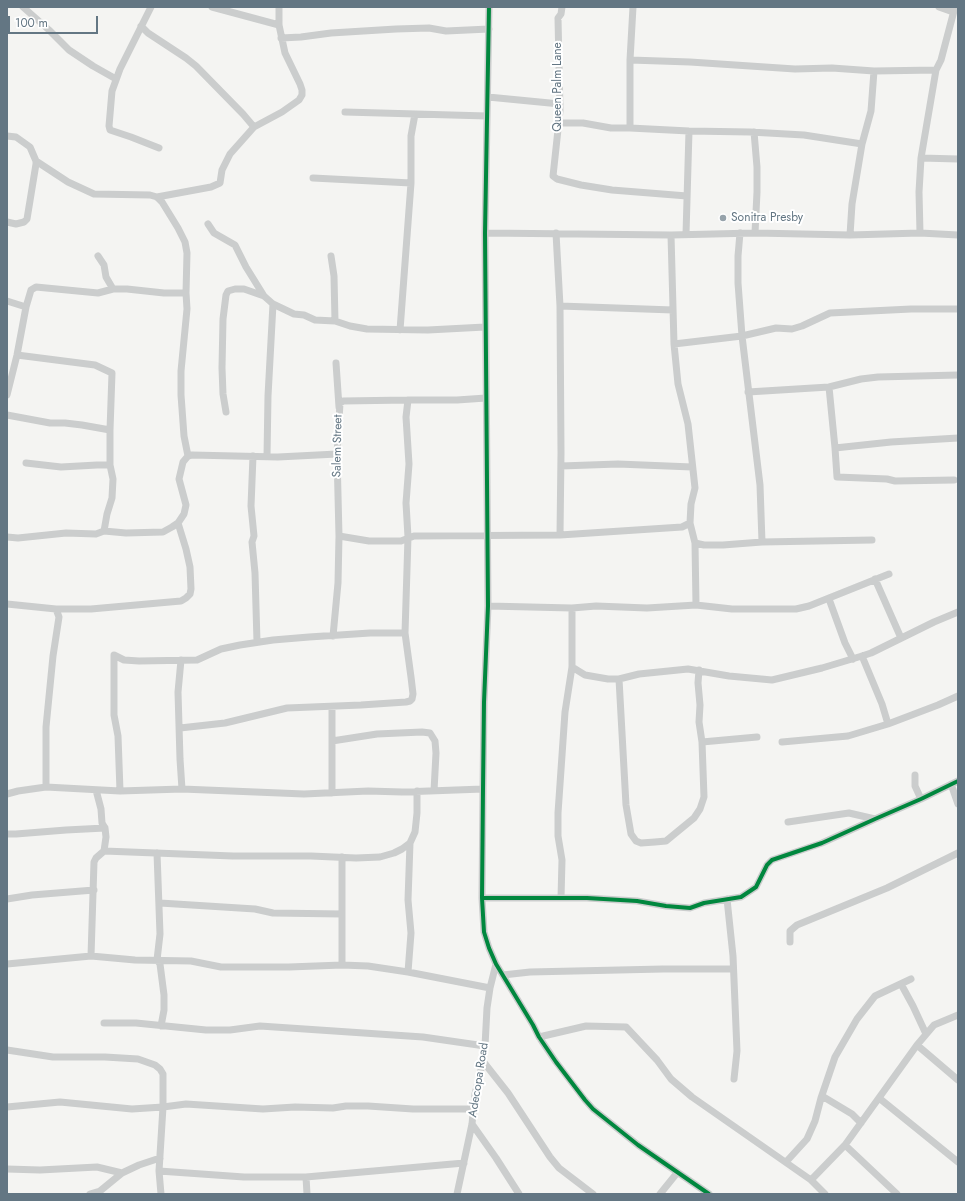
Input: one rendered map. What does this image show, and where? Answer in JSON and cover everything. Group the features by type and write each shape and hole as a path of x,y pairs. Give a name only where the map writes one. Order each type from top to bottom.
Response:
{"street":[{"path":"23,7 49,30 68,50 116,79"},
{"path":"151,7 116,79 112,91 109,126 110,130 159,148"},
{"path":"212,7 279,25"},
{"path":"36,161 68,182 94,194 150,195 157,197 211,187 220,183 222,170 230,154 254,127 282,112 299,100 302,95 300,84 285,54 279,25 279,7"},
{"path":"489,7 485,233 488,606 484,702 482,898 484,932 496,964 539,1037 593,1110 638,1145 709,1194"},
{"name":"Queen Palm Lane","path":"562,7 561,14 558,18 560,104 553,176 557,179 581,185 612,190 687,196"},
{"path":"630,128 630,60 633,7"},
{"path":"920,233 919,192 922,158 936,70 941,60 954,10 939,7"},
{"path":"141,26 148,33 196,66 254,127"},
{"path":"281,38 396,29 429,28 446,31 489,30"},
{"path":"630,60 690,62 795,69 832,68 874,71 936,70"},
{"path":"850,235 852,204 862,144 871,111 874,71"},
{"path":"488,97 560,104"},
{"path":"345,112 487,116"},
{"path":"400,330 411,183 411,136 415,114"},
{"path":"559,123 583,123 611,128 804,135 862,144"},
{"path":"686,234 688,131"},
{"path":"754,132 757,186 755,233"},
{"path":"7,136 16,137 30,147 36,161 27,219 24,222 16,224 7,222"},
{"path":"922,158 958,159"},
{"path":"313,178 411,183"},
{"path":"157,197 162,202 178,228 187,247 187,309 181,371 181,395 184,436 188,456"},
{"path":"208,224 214,233 235,245 246,268 264,296 273,304 294,314 315,320 335,321 350,326 367,329 400,330 485,327"},
{"path":"485,233 671,235 740,233 850,235 920,233 958,235"},
{"path":"556,233 560,306 560,535"},
{"path":"740,233 738,283 748,392 760,485 762,542"},
{"path":"671,235 674,344 678,384 688,424 695,488 691,504 690,523 695,543 696,605"},
{"path":"98,256 104,265 106,277 113,289"},
{"path":"331,256 334,276 335,321"},
{"path":"7,395 17,355 26,307 31,290 36,287 98,293 113,289 127,289 164,293 186,293"},
{"path":"226,412 223,394 222,368 223,319 226,295 228,291 244,289 264,296"},
{"path":"7,301 26,307"},
{"path":"267,456 268,396 273,304"},
{"path":"560,306 673,310"},
{"path":"674,344 742,336 776,328 792,329 830,313 911,309 958,309"},
{"path":"17,355 95,365 112,374 110,465 113,479 112,498 104,531"},
{"path":"336,363 339,407"},
{"path":"748,392 829,387 845,382 872,378 958,374"},
{"path":"829,387 837,476 887,479 896,481 954,480"},
{"name":"Salem Street","path":"333,636 338,583 339,536 337,454 340,403 343,401 457,400 486,398"},
{"path":"180,728 225,723 287,708 332,707 410,701 412,699 413,694 405,633 408,537 406,503 409,464 406,417 408,400"},
{"path":"7,415 50,424 65,423 110,430"},
{"path":"835,448 891,442 958,438"},
{"path":"7,537 18,538 66,533 96,534 104,531 126,533 162,532 178,523 184,514 186,505 180,479 183,462 188,456 309,456 337,454"},
{"path":"253,456 251,506 254,536 252,542 255,573 257,642"},
{"path":"26,464 61,467 110,465"},
{"path":"561,466 618,464 692,467"},
{"path":"7,604 56,609 91,609 181,601 190,594 191,589 190,567 178,523"},
{"path":"339,536 359,540 401,541 408,537 429,535 560,535 682,526 690,523"},
{"path":"695,543 704,545 723,545 762,542 872,540"},
{"path":"488,606 572,608 596,606 647,608 696,605 732,609 796,609 809,606 889,574"},
{"path":"875,580 901,638"},
{"path":"829,598 845,644 853,660"},
{"path":"561,898 562,860 558,836 558,813 565,712 572,667 572,608"},
{"path":"46,787 46,727 53,656 59,617 56,609"},
{"path":"572,667 586,675 608,679 619,679 631,676 688,669 729,676 772,680 853,660 958,612"},
{"path":"120,791 118,736 114,715 114,656 124,660 139,661 197,660 221,649 257,642 309,636 405,633"},
{"path":"862,656 882,704 888,724"},
{"path":"181,660 178,692 182,789"},
{"path":"619,679 626,805 631,834 636,841 641,843 666,841 694,818 700,809 704,797 698,683 699,670"},
{"path":"782,742 848,736 888,724 958,696"},
{"path":"332,707 332,793"},
{"path":"332,741 377,734 430,733 435,741 436,753 434,791"},
{"path":"702,742 757,737"},
{"path":"915,775 915,786 921,799"},
{"path":"482,898 561,898 637,901 690,908 704,903 741,897 756,887 767,865 772,860 822,843 958,781"},
{"path":"951,784 958,804"},
{"path":"7,794 46,787 120,791 182,789 304,794 368,790 402,792 483,789"},
{"path":"91,956 94,862 96,858 104,851 106,837 96,790"},
{"path":"408,972 411,933 408,900 410,843 415,832 417,791"},
{"path":"788,822 849,813 875,819"},
{"path":"7,834 105,828"},
{"path":"104,851 233,856 311,856 356,858 380,857 398,851 410,843"},
{"path":"157,853 160,903 160,934 157,960 160,964 164,995 164,1010 161,1026"},
{"path":"790,942 790,931 797,925 887,888 958,853"},
{"path":"342,857 342,965"},
{"path":"7,899 94,890"},
{"path":"727,899 733,970 737,1051 734,1079"},
{"path":"160,903 255,909 273,913 342,914"},
{"path":"7,964 91,956 135,960 191,961 221,967 368,966 490,988"},
{"name":"Adecopa Road","path":"457,1194 472,1124 475,1094 485,1046 487,1008 490,988 496,964"},
{"path":"503,975 530,972 663,969 733,970"},
{"path":"786,1162 806,1139 815,1121 835,1057 857,1019 875,996 911,979"},
{"path":"901,984 926,1034"},
{"path":"811,1180 845,1145 917,1045 934,1025 958,1015"},
{"path":"104,1023 136,1023 206,1030 230,1030 260,1026 336,1030 423,1037 485,1046"},
{"path":"539,1037 586,1026 626,1028 672,1078 692,1097 811,1180 826,1194"},
{"path":"917,1045 958,1080"},
{"path":"7,1050 53,1057 105,1057 138,1059 155,1065 160,1069 164,1074 159,1170 160,1194"},
{"path":"482,1060 508,1093 550,1156 560,1168 593,1194"},
{"path":"822,1096 852,1114 861,1122"},
{"path":"879,1098 958,1162"},
{"path":"7,1107 60,1102 132,1109 186,1104 263,1109 368,1106 413,1109 473,1109"},
{"path":"472,1124 519,1194"},
{"path":"845,1145 897,1194"},
{"path":"90,1194 100,1192 122,1173 160,1158"},
{"path":"159,1170 244,1177 306,1177 464,1163"},
{"path":"7,1169 40,1170 97,1167 122,1173"},
{"path":"660,1194 677,1173"},
{"path":"306,1177 307,1194"}],"cycle path":[{"path":"489,7 485,233 488,606 484,702 482,898 484,932 496,964 539,1037 585,1100 593,1109 638,1145 709,1194"},
{"path":"482,898 587,898 637,901 690,908 704,903 741,897 756,887 767,865 772,860 822,843 958,781"}],"place":[{"name":"Sonitra Presby","path":"723,218"}]}
